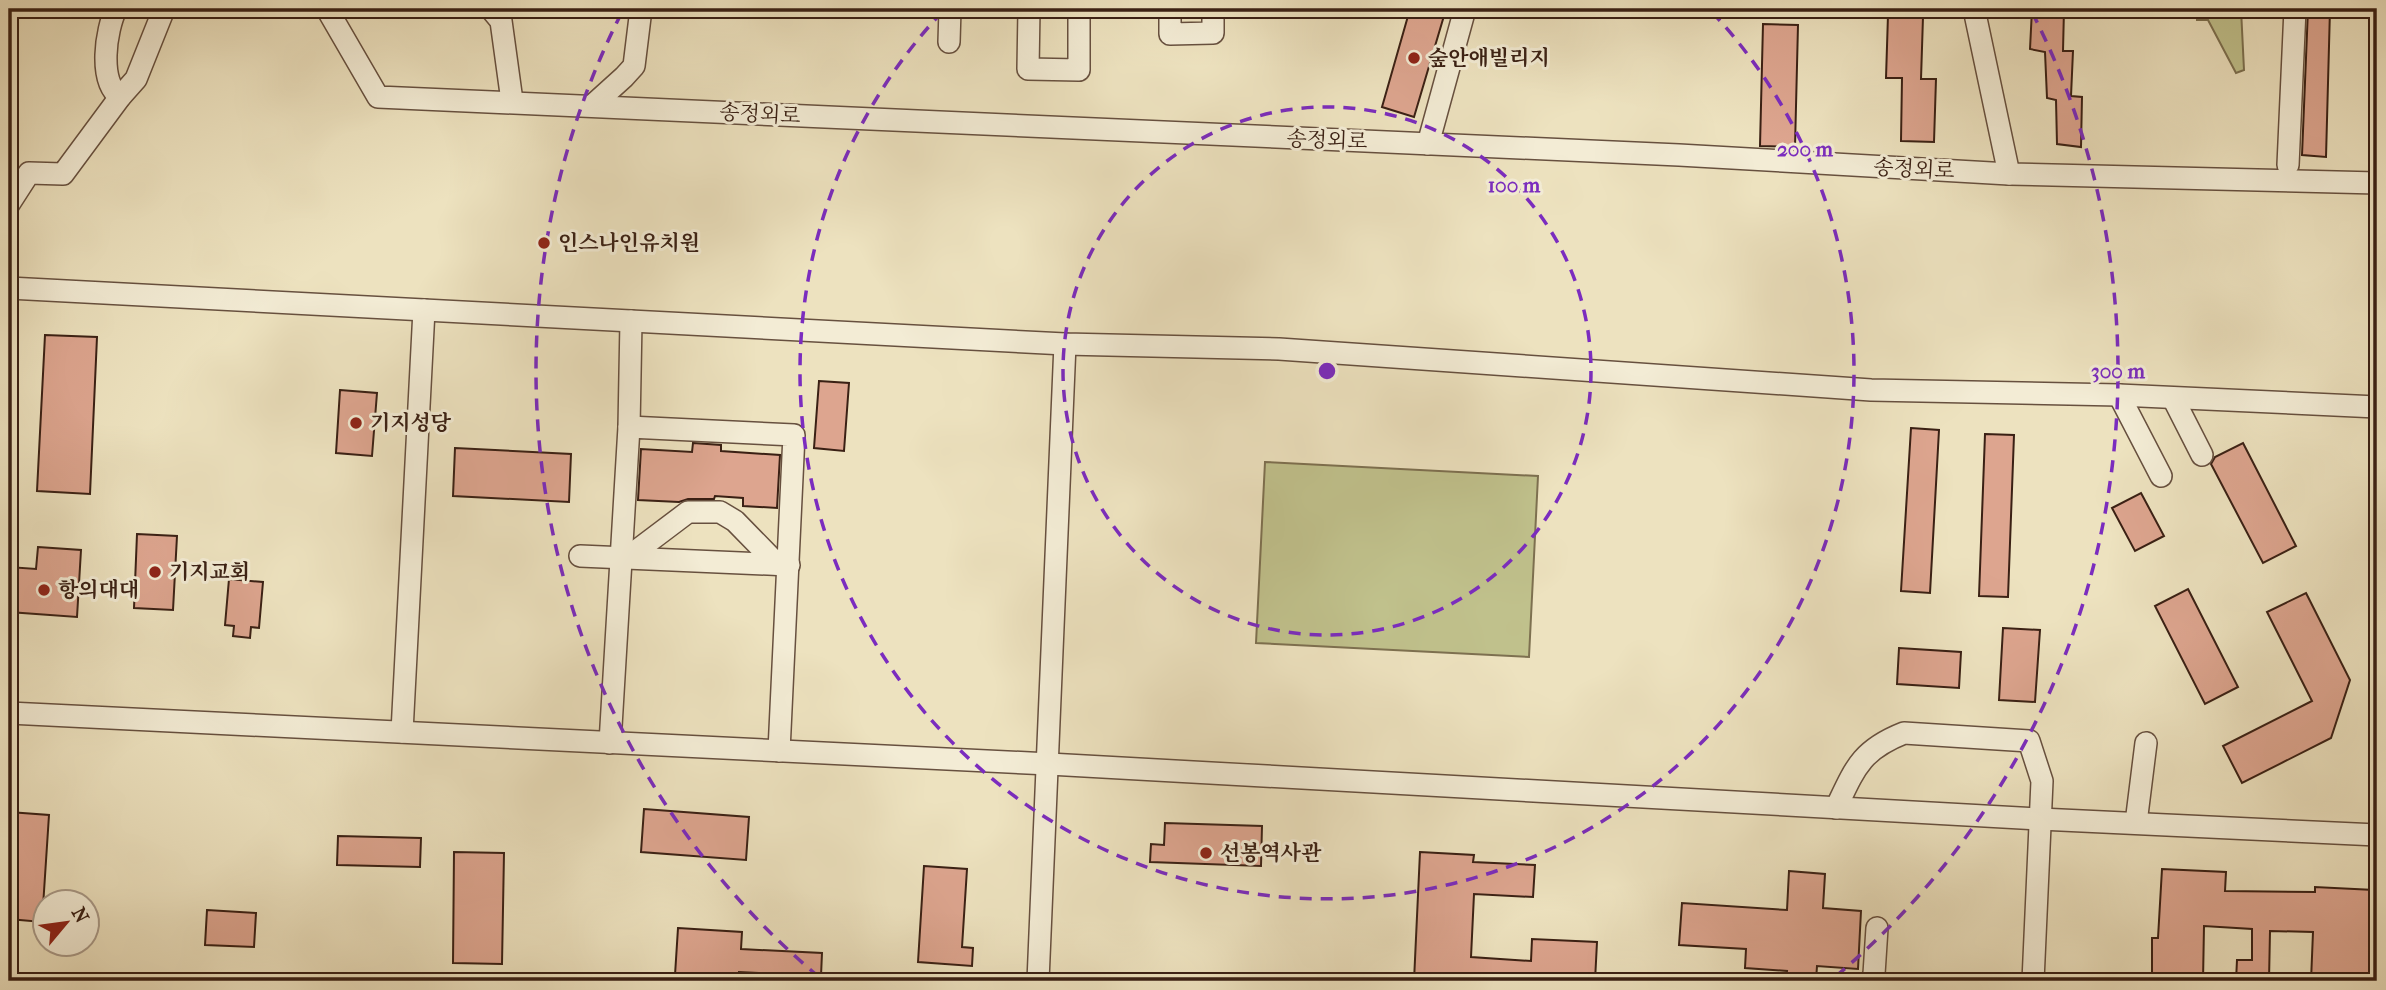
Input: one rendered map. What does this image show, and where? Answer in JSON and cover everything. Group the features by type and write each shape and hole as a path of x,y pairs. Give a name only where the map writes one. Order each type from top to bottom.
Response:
{"street":[{"path":"116,9 111,20 107,80 112,91 120,97"},
{"path":"9,204 29,173 63,174 136,79 164,9"},
{"name":"송정외로","path":"327,9 378,97 1692,155 2009,174 2377,183"},
{"path":"491,9 501,21 512,101"},
{"path":"593,105 634,66 641,9"},
{"path":"949,42 950,9"},
{"path":"1029,9 1028,69 1079,70 1079,9"},
{"path":"1170,9 1170,34 1213,33 1213,9"},
{"path":"1428,144 1465,9"},
{"path":"1974,9 2009,174"},
{"path":"2288,165 2295,9"},
{"path":"9,288 1065,344 1279,349 1871,390 2119,395 2377,407"},
{"path":"402,732 424,310"},
{"path":"610,743 624,557 631,321"},
{"path":"1038,981 1065,344"},
{"path":"2119,395 2161,476"},
{"path":"2173,398 2202,455"},
{"path":"629,426 794,435 783,564 779,751"},
{"path":"624,557 688,512 720,512 735,521 783,564"},
{"path":"580,556 783,564"},
{"path":"9,713 1049,764 2377,835"},
{"path":"1836,808 1856,767 1868,752 1888,739 1904,733 2029,741 2042,781 2033,981"},
{"path":"2136,823 2146,743"},
{"path":"1871,981 1874,974 1877,928"}],"green space":[{"path":"2197,9 2241,9 2244,70 2236,73 2208,20 2197,20"},
{"path":"1265,462 1538,476 1529,657 1256,643"}],"building":[{"name":"숲안애빌리지","path":"1410,9 1446,9 1414,117 1382,107"},
{"path":"2032,9 2064,9 2063,51 2073,51 2071,96 2082,97 2081,147 2057,144 2056,100 2047,98 2045,52 2030,49"},
{"path":"2308,9 2330,9 2326,157 2302,155"},
{"path":"1888,15 1923,17 1921,79 1936,79 1934,142 1901,141 1902,78 1886,78"},
{"path":"1763,24 1798,25 1795,147 1760,146"},
{"path":"45,335 97,337 90,494 37,491"},
{"path":"819,381 849,383 844,451 814,448"},
{"name":"기지성당","path":"340,390 377,393 372,456 336,453"},
{"path":"1911,428 1939,430 1930,593 1901,591"},
{"path":"1985,434 2014,435 2008,597 1979,596"},
{"path":"693,443 721,445 721,451 780,455 777,508 743,506 743,498 715,496 714,499 688,499 679,502 638,500 641,449 692,452"},
{"path":"2243,443 2296,546 2263,563 2211,464 2215,457"},
{"path":"455,448 571,454 569,502 453,496"},
{"path":"2141,493 2164,536 2135,551 2112,508"},
{"name":"기지교회","path":"137,534 177,536 173,610 134,608"},
{"name":"항의대대","path":"38,547 81,550 77,617 9,612 9,567 36,569"},
{"path":"229,579 263,582 259,628 251,627 250,638 233,636 234,626 225,625"},
{"path":"2188,589 2238,687 2205,704 2155,606"},
{"path":"2306,593 2350,680 2331,738 2242,783 2223,746 2312,701 2267,612"},
{"path":"2003,628 2040,630 2035,702 1999,700"},
{"path":"1899,648 1961,652 1959,688 1897,684"},
{"path":"644,809 749,817 746,860 641,852"},
{"path":"9,812 49,815 44,888 32,888 32,921 9,919"},
{"name":"선봉역사관","path":"1165,823 1262,826 1261,866 1150,862 1151,844 1164,845"},
{"path":"338,836 421,838 420,867 337,865"},
{"path":"454,852 504,853 502,964 453,963"},
{"path":"1420,852 1474,855 1473,862 1535,865 1533,897 1474,894 1471,957 1531,961 1532,939 1597,942 1595,981 1414,981"},
{"path":"924,866 967,869 962,947 973,948 972,966 918,962"},
{"path":"2162,869 2226,872 2225,891 2315,892 2315,887 2374,890 2370,981 2311,981 2313,932 2270,931 2269,981 2236,981 2237,960 2252,960 2252,929 2204,926 2203,981 2152,981 2152,938 2158,938"},
{"path":"1789,871 1825,874 1823,908 1861,911 1858,969 1817,966 1816,981 1786,981 1787,971 1745,968 1746,949 1679,945 1682,903 1787,910"},
{"path":"207,910 256,913 254,947 205,945"},
{"path":"678,928 742,932 741,949 822,953 821,976 739,972 739,980 675,975"}],"place":[{"name":"숲안애빌리지","path":"1414,58"},
{"name":"인스나인유치원","path":"544,243"},
{"name":"기지성당","path":"356,423"},
{"name":"기지교회","path":"155,572"},
{"name":"항의대대","path":"44,590"},
{"name":"선봉역사관","path":"1206,853"}]}
